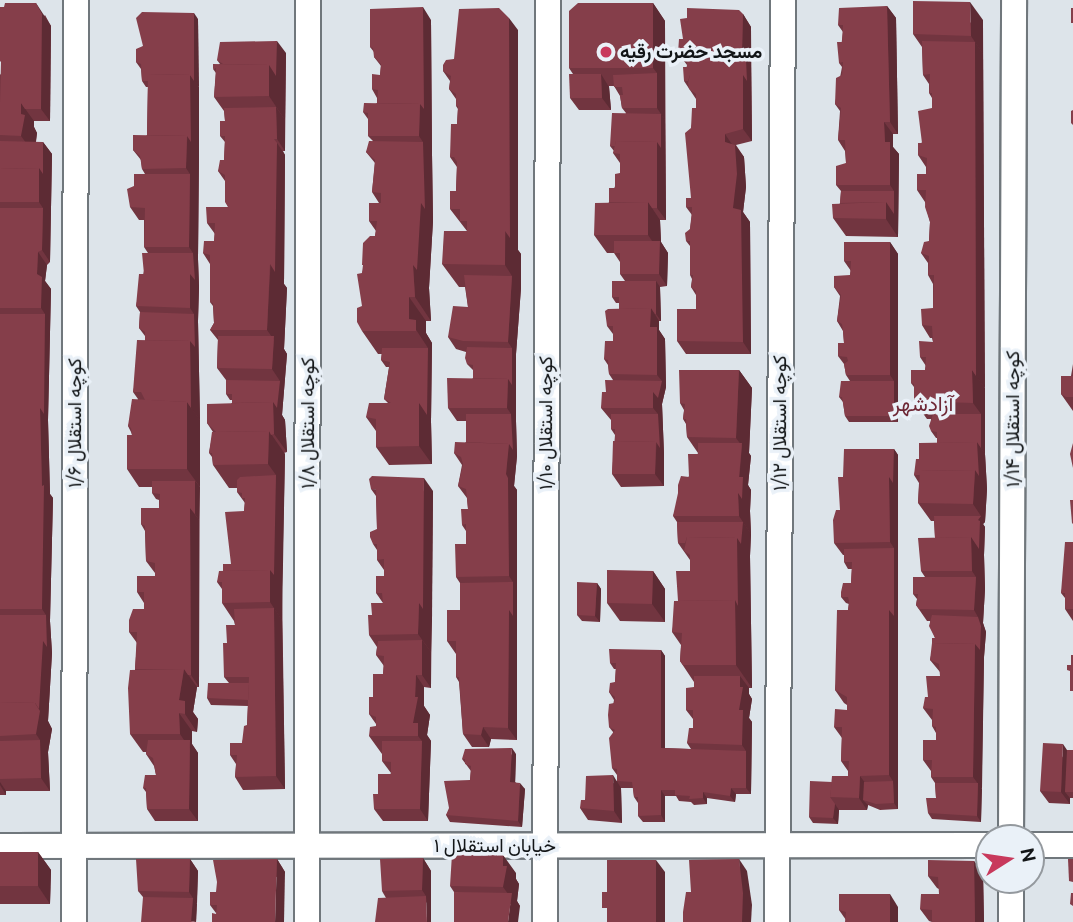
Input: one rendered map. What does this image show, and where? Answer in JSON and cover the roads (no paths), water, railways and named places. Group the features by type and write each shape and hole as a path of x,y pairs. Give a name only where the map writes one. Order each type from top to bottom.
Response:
{"street":[{"name":"کوچه استقلال ۱/۶","path":"74,922 76,0"},
{"name":"کوچه استقلال ۱/۸","path":"307,922 309,0"},
{"name":"کوچه استقلال ۱/۱۰","path":"545,922 548,0"},
{"name":"کوچه استقلال ۱/۱۲","path":"777,922 783,0"},
{"name":"کوچه استقلال ۱/۱۴","path":"1011,824 1014,0"},
{"name":"خیابان استقلال ۱","path":"0,846 975,845"},
{"path":"1045,845 1073,845"},
{"path":"1011,894 1011,922"}],"place":[{"name":"مسجد حضرت رقیه","path":"606,52"}],"district":[{"name":"آزادشهر","path":"923,403"}]}
